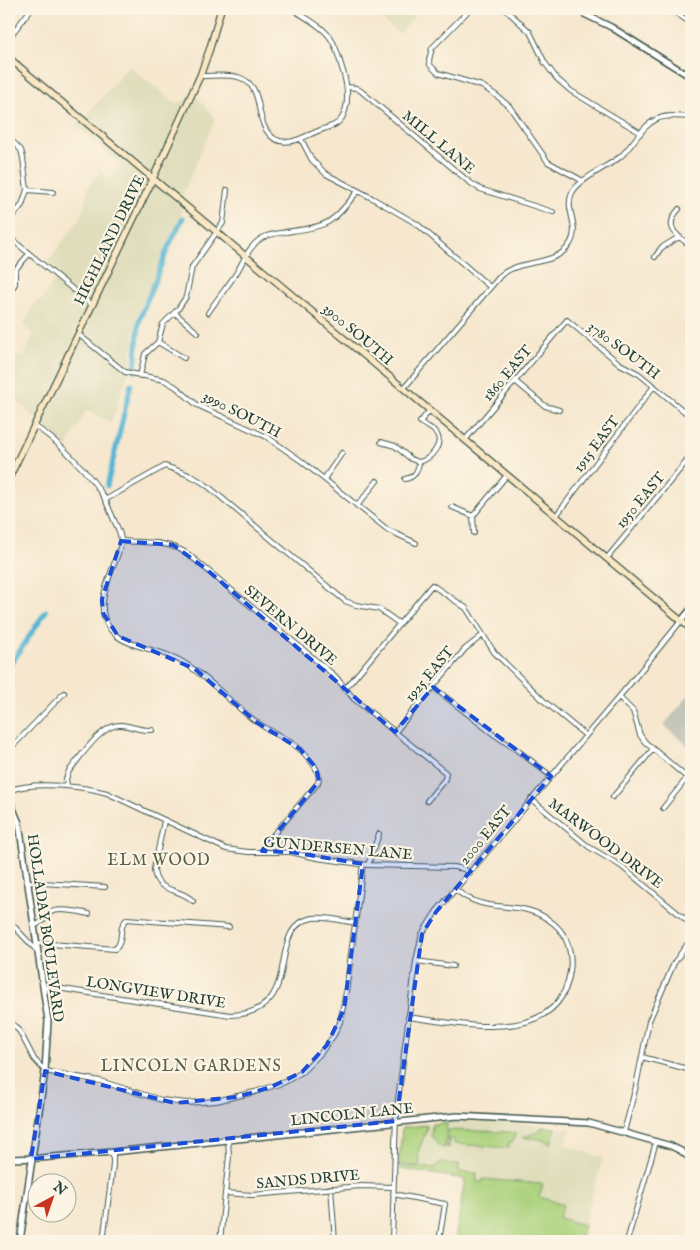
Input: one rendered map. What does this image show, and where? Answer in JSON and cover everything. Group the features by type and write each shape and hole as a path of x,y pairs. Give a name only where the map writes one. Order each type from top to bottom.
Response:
{"main road":[{"name":"HIGHLAND DRIVE","path":"9,478 200,76 221,9"},
{"name":"3900 SOUTH","path":"9,58 691,629"}],"street":[{"path":"9,38 31,9"},
{"path":"200,76 226,76 242,79 256,92 261,120 265,129 276,140 292,141 301,139 340,122 345,111 347,87 332,40 326,33 293,9"},
{"path":"470,9 432,48 429,60 434,71 482,86 497,96 509,106 548,162 583,182"},
{"path":"505,9 530,32 545,63 557,79 572,91 641,133"},
{"path":"574,9 610,27 691,77"},
{"path":"670,9 691,23"},
{"name":"MILL LANE","path":"347,87 356,88 361,91 468,182 480,189 553,212"},
{"path":"404,388 501,275 510,268 552,257 566,249 575,231 570,198 575,188 620,157 641,133 658,119 691,117"},
{"path":"9,138 20,150 23,158 27,190 22,204 9,221"},
{"path":"301,139 312,160 326,174 417,224 490,287"},
{"path":"27,190 53,192"},
{"path":"140,376 144,357 158,342 163,324 175,313 186,297 192,267 217,232 225,217 227,190"},
{"path":"208,313 245,256 257,242 267,236 326,224 339,214 358,190"},
{"path":"679,209 673,215 671,226 673,232 691,246"},
{"path":"9,237 92,305"},
{"path":"655,257 662,248 679,237"},
{"path":"9,293 15,284 15,270 29,254"},
{"path":"175,313 198,334"},
{"name":"1860 EAST","path":"465,440 567,320"},
{"name":"3780 SOUTH","path":"567,320 620,364 639,374 691,417"},
{"name":"3990 SOUTH","path":"78,334 125,372 155,377 169,382 197,405 256,431 300,460 393,533 416,543"},
{"path":"158,342 184,358"},
{"path":"515,382 545,406 559,410"},
{"name":"1915 EAST","path":"556,516 654,386"},
{"path":"381,442 395,446 411,459 419,462 429,458 439,444 439,439 435,431 420,422 430,410"},
{"path":"34,426 44,432 64,450 105,500 120,532 121,541 102,599 103,613 111,629 125,640 178,659 208,679 241,711 300,749 316,768 319,778 318,783 268,841 262,852"},
{"path":"324,479 342,453"},
{"name":"1950 EAST","path":"607,558 691,456"},
{"path":"405,479 411,478 416,473 419,462"},
{"path":"105,500 165,466 201,480 345,601 379,610 400,624"},
{"path":"474,533 473,516 507,475"},
{"path":"357,506 377,481"},
{"path":"452,507 473,516"},
{"name":"SEVERN DRIVE","path":"121,541 163,543 173,545 188,554 335,676 354,699 446,775 445,779 427,801"},
{"path":"346,689 432,585 466,608 494,652 530,688 585,735"},
{"name":"2000 EAST","path":"392,1241 396,1122 416,960 419,942 425,927 691,609"},
{"name":"1925 EAST","path":"395,732 470,644 484,635"},
{"path":"433,687 550,776"},
{"path":"9,750 64,692"},
{"path":"619,697 633,711 640,735 653,749 689,780 662,808"},
{"path":"67,786 66,779 69,771 108,728 118,724 142,730 152,730"},
{"path":"613,797 653,749"},
{"name":"GUNDERSEN LANE","path":"9,792 22,787 67,786 92,789 107,793 226,849 291,852 366,864 454,866 469,873"},
{"name":"HOLLADAY BOULEVARD","path":"9,799 19,823 45,988 48,1020 45,1071 20,1241"},
{"name":"MARWOOD DRIVE","path":"531,799 586,845 621,866 691,924"},
{"path":"164,821 154,876 162,886 186,894 193,901"},
{"path":"9,1020 20,1032 34,1059 45,1071 100,1081 145,1096 176,1103 202,1103 237,1097 285,1082 312,1063 328,1045 337,1028 344,1009 355,923 366,864 379,834"},
{"path":"27,882 105,887"},
{"path":"408,1017 470,1026 517,1024 541,1015 551,1008 566,990 571,957 565,936 556,924 531,910 481,904 462,895 455,889"},
{"path":"35,924 43,922 50,912 56,910 89,914"},
{"name":"LONGVIEW DRIVE","path":"45,988 57,988 239,1015 259,1008 272,996 281,977 288,938 299,925 313,918 355,923"},
{"path":"38,943 115,949 120,941 122,925 127,919 229,927"},
{"path":"9,921 39,953"},
{"path":"624,1132 635,1094 647,1026 676,959 691,939"},
{"path":"416,960 453,966"},
{"path":"642,1056 691,1070"},
{"name":"LINCOLN LANE","path":"9,1159 113,1152 464,1116 584,1123 624,1132 678,1149 691,1158"},
{"path":"220,1241 229,1156 228,1140"},
{"path":"627,1241 656,1142"},
{"path":"103,1241 113,1152"},
{"name":"SANDS DRIVE","path":"225,1193 252,1195 364,1186 393,1187"},
{"path":"332,1188 335,1241"},
{"path":"393,1194 446,1204 439,1241"}],"highlighted area":[{"path":"121,541 173,545 205,568 395,732 433,687 551,776 436,912 422,934 396,1121 31,1159 45,1071 175,1103 237,1097 271,1087 302,1072 327,1045 344,1009 363,864 291,852 262,851 319,781 316,768 300,749 256,722 195,669 118,636 103,613 102,599"}],"shaded area":[{"path":"369,9 420,9 400,34"},
{"path":"129,66 176,104 196,95 215,119 182,197 181,216 136,318 131,364 111,423 86,410 67,447 9,394 9,375 16,364 14,363 18,356 24,356 34,334 24,324 36,301 41,301 60,272 47,262 81,218 88,187 101,171 110,179 121,165 77,126"},
{"path":"691,692 691,749 664,725"},
{"path":"464,1120 518,1123 571,1129 565,1145 603,1158 579,1241 455,1241 463,1179 399,1167 402,1125"}],"green space":[{"path":"447,1123 445,1148 440,1147 431,1136 432,1124"},
{"path":"427,1125 418,1153 420,1162 418,1166 399,1164 402,1128"},
{"path":"542,1127 556,1128 551,1144 540,1139 523,1138 523,1136 538,1133"},
{"path":"448,1130 510,1132 516,1134 512,1142 509,1142 509,1148 454,1144 454,1139 450,1138 449,1148 447,1147"},
{"path":"440,1163 459,1164 459,1172 477,1173 477,1182 483,1182 483,1179 543,1184 539,1197 563,1204 559,1218 584,1225 580,1241 455,1241 465,1179 400,1169 400,1166 429,1168 435,1167"}],"waterway":[{"path":"135,371 139,321 168,248 183,218"},
{"path":"107,486 131,384"},
{"path":"9,667 46,611"}],"district":[{"name":"ELM WOOD","path":"159,859"},
{"name":"LINCOLN GARDENS","path":"191,1065"}]}
